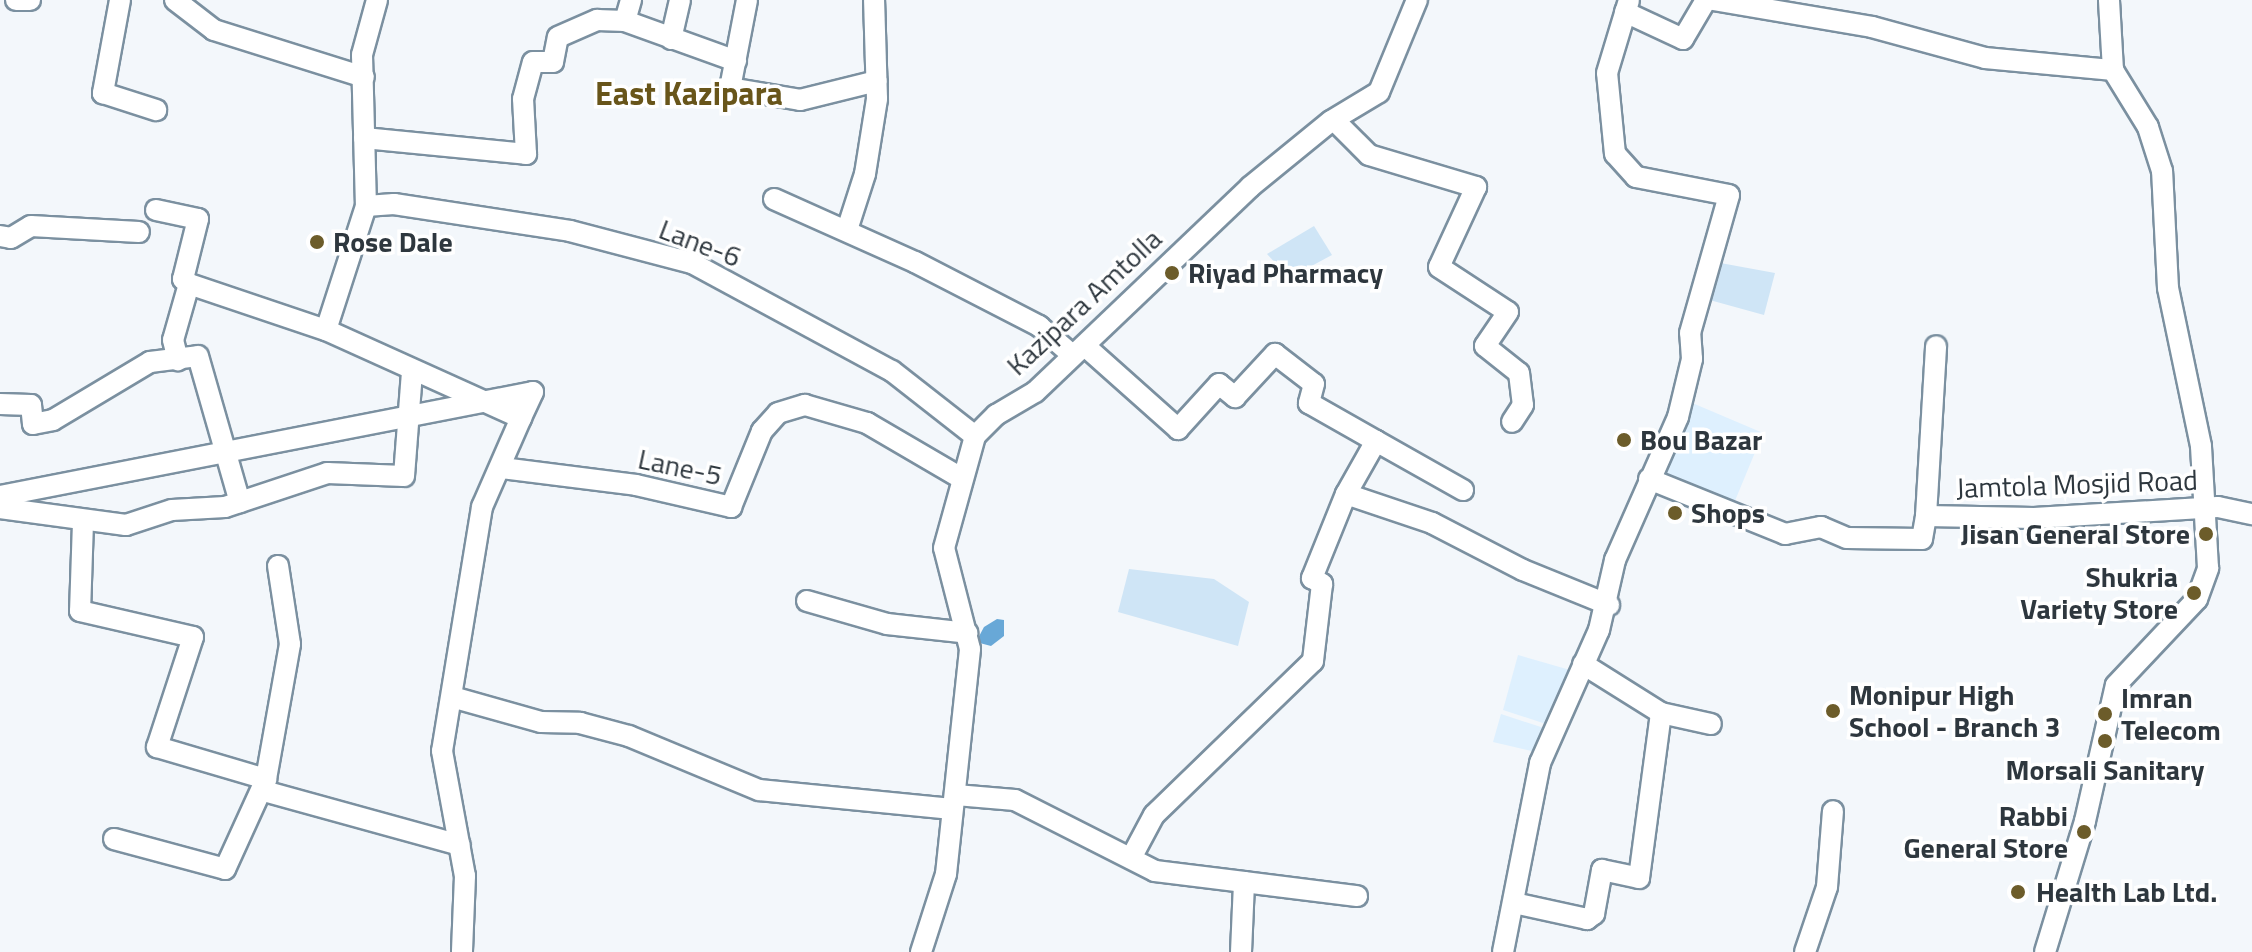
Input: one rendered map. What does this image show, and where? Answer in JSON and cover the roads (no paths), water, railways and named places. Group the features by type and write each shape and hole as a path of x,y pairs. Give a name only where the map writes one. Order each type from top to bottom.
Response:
{"street":[{"path":"16,0 28,0"},
{"path":"120,0 103,93 156,110"},
{"path":"175,0 214,30 364,77"},
{"path":"326,330 366,206 362,55 377,0"},
{"path":"625,21 631,0"},
{"path":"671,39 680,0"},
{"path":"747,0 730,88 800,100 877,81"},
{"path":"847,230 865,174 877,81 874,0"},
{"name":"Kazipara Amtolla","path":"975,436 996,415 1035,392 1188,242 1334,120 1379,92 1417,0"},
{"path":"1503,952 1540,763 1609,605 1615,560 1685,392 1690,333 1729,195 1636,177 1615,154 1607,73 1627,6 1683,39 1706,0"},
{"path":"1713,0 1872,27 1985,58 2113,70"},
{"path":"2045,952 2085,821 2116,685 2197,599 2208,576 2207,508 2201,446 2168,288 2162,171 2148,127 2113,70 2109,0"},
{"path":"364,138 526,154 523,99 533,62 553,62 558,37 597,20 625,21 736,61"},
{"path":"1334,120 1369,155 1476,187 1439,267 1508,312 1485,346 1519,373 1523,405 1512,422"},
{"path":"774,199 847,230 1039,326 1078,350 1178,429 1219,384 1235,397 1275,354 1314,384 1309,403 1463,490"},
{"name":"Lane-6","path":"366,206 394,204 570,231 692,263 892,371 975,436"},
{"path":"156,210 198,219 183,279 189,284 326,330 521,418"},
{"path":"0,236 11,238 31,226 139,232"},
{"path":"178,360 173,340 189,284"},
{"path":"1926,516 1936,346"},
{"path":"0,404 31,405 33,424 53,420 150,362 198,356 240,502"},
{"path":"0,508 83,522 126,525 172,510 240,502 327,473 407,475 412,371"},
{"path":"0,496 533,392 502,468 482,507 471,554 442,751 465,876 462,952"},
{"name":"Lane-5","path":"502,468 636,485 731,507 762,431 778,413 805,405 867,423 961,478"},
{"path":"921,952 946,874 968,633 944,548 975,436"},
{"path":"1131,858 1154,815 1313,661 1322,584 1312,578 1346,494 1376,441"},
{"name":"Jamtola Mosjid Road","path":"1649,479 1785,534 1821,527 1847,538 1922,539 1926,516 2034,518 2207,508 2252,514"},
{"path":"1346,494 1432,523 1523,570 1609,605"},
{"path":"83,522 80,611 193,637 157,747 265,785 460,845"},
{"path":"114,839 223,871 265,785 290,644 278,566"},
{"path":"807,601 887,624 968,633"},
{"path":"1583,664 1661,713 1711,724"},
{"path":"452,697 541,722 580,723 629,736 759,790 954,802 1015,800 1155,871 1357,896"},
{"path":"1514,903 1587,919 1594,914 1602,870 1639,878 1661,713"},
{"path":"1805,952 1827,887 1833,811"},
{"path":"1241,952 1244,882"}],"water":[{"path":"997,619 1004,620 1004,636 991,646 976,642 984,627"}],"place":[{"name":"Rose Dale","path":"317,242"},
{"name":"Riyad Pharmacy","path":"1172,273"},
{"name":"Bou Bazar","path":"1624,440"},
{"name":"Shops","path":"1675,513"},
{"name":"Jisan General Store","path":"2206,534"},
{"name":"Shukria Variety Store","path":"2194,593"},
{"name":"Monipur High School - Branch 3","path":"1833,711"},
{"name":"Imran Telecom","path":"2105,714"},
{"name":"Morsali Sanitary","path":"2105,741"},
{"name":"Rabbi General Store","path":"2084,832"},
{"name":"Health Lab Ltd.","path":"2018,892"}],"district":[{"name":"East Kazipara","path":"689,93"}]}
